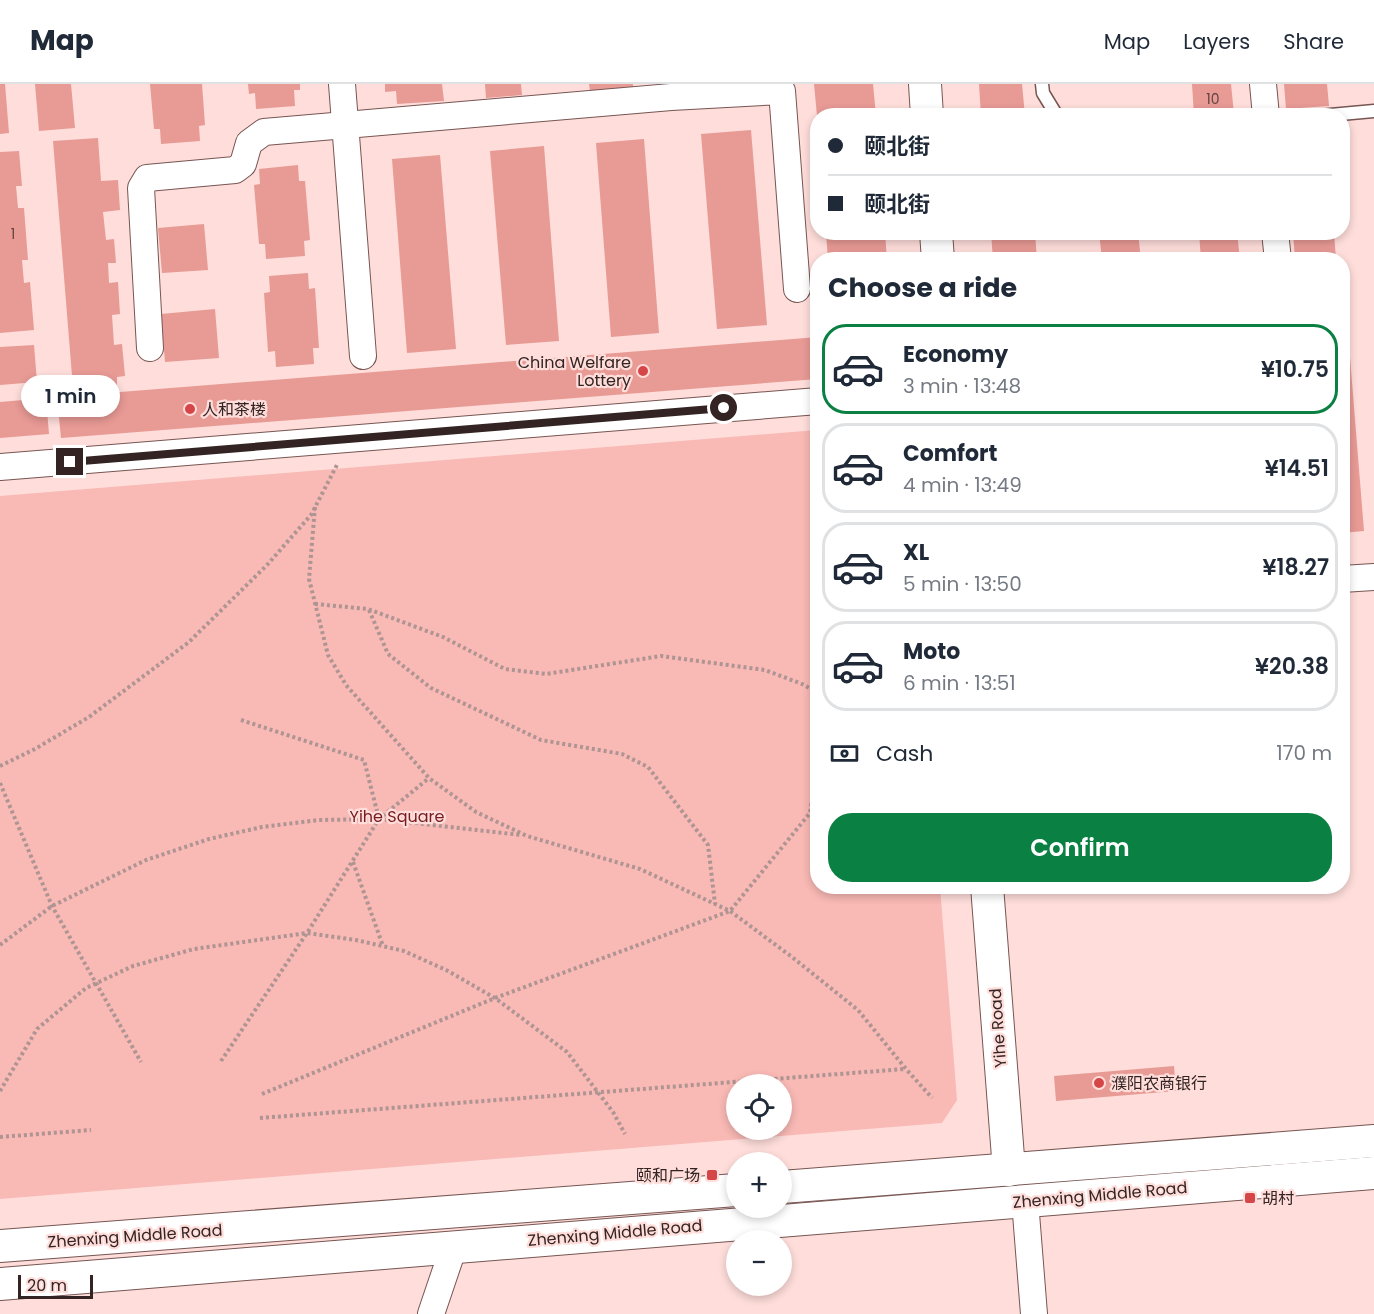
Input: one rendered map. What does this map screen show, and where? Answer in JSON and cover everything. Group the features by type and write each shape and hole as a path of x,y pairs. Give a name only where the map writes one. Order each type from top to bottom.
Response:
{"street":[{"path":"342,84 363,356"},
{"path":"925,84 926,108"},
{"path":"1263,84 1265,108"},
{"path":"150,348 141,188 147,178 235,170 243,164 249,143 264,132 671,90 782,91 797,289"},
{"path":"0,467 810,402"},
{"path":"1350,578 1374,577"},
{"name":"Yihe Road","path":"988,894 1009,1170"},
{"name":"Zhenxing Middle Road","path":"792,1186 1374,1141"},
{"name":"Zhenxing Middle Road","path":"0,1284 1374,1173"},
{"name":"Zhenxing Middle Road","path":"0,1246 726,1191"},
{"path":"1025,1201 1034,1314"},
{"path":"431,1314 453,1246"}],"lane":[{"path":"1042,84 1043,93 1052,108"},
{"path":"1350,113 1374,111"}],"path":[{"path":"0,766 35,749 89,717 189,642 267,565 311,515 351,439"},
{"path":"315,507 309,579 328,655 346,685 429,778 476,812 527,836 640,869 730,911 858,1010 932,1098"},
{"path":"315,604 368,609 443,636 505,669 546,674 661,656 765,670 810,688"},
{"path":"368,609 388,654 431,688 541,740 622,754 648,767 708,845 715,904"},
{"path":"241,720 364,760 379,819"},
{"path":"221,1061 307,933 379,819 429,778"},
{"path":"0,783 52,906 141,1062"},
{"path":"262,1094 495,998 730,911 810,813"},
{"path":"0,945 52,906 146,860 209,839 262,827 319,820 379,819 527,836"},
{"path":"352,862 383,946"},
{"path":"0,1091 37,1029 86,987 133,966 194,948 307,933 356,940 404,951 446,970 495,998 567,1052 599,1092 625,1134"},
{"path":"260,1118 906,1069"},
{"path":"0,1137 91,1130"}],"green space":[{"name":"Yihe Square","path":"810,431 810,894 941,894 957,1100 942,1123 792,1135 792,1074 726,1074 726,1140 731,1140 0,1199 0,496"}],"building":[{"path":"0,84 5,84 9,133 0,134"},
{"path":"35,84 71,84 75,128 39,131"},
{"path":"150,84 202,84 205,125 199,126 200,141 161,144 160,129 154,129"},
{"path":"248,84 300,84 300,90 294,90 295,106 256,109 255,93 249,94"},
{"path":"385,84 442,84 444,101 397,104 396,91 385,92"},
{"path":"485,84 521,84 522,95 486,98"},
{"path":"589,84 633,84 633,87 590,91"},
{"path":"814,84 873,84 875,108 816,108"},
{"path":"979,84 1022,84 1024,108 980,108"},
{"path":"1192,84 1231,84 1233,108 1194,108"},
{"path":"1284,84 1327,84 1329,106 1286,108"},
{"path":"751,130 767,325 717,329 701,134"},
{"path":"98,138 101,181 118,180 120,210 103,212 106,240 114,239 116,263 108,263 109,283 118,282 120,314 112,315 114,345 122,344 125,376 117,377 117,385 73,388 53,141"},
{"path":"644,139 659,333 611,337 596,143"},
{"path":"544,146 559,341 506,345 490,151"},
{"path":"19,151 22,186 16,186 18,208 24,208 28,260 22,260 24,283 30,282 34,330 0,333 0,152"},
{"path":"440,155 456,349 407,353 392,159"},
{"path":"298,165 299,181 305,181 310,240 304,241 305,256 266,259 265,244 259,244 254,185 260,184 259,169"},
{"path":"204,224 208,270 162,273 158,228"},
{"path":"827,240 886,240 886,252 827,252"},
{"path":"992,240 1036,240 1036,252 992,252"},
{"path":"1100,240 1139,240 1140,252 1101,252"},
{"path":"1200,240 1238,240 1239,252 1200,252"},
{"path":"1294,240 1335,240 1335,252 1294,252"},
{"path":"308,273 309,289 315,288 319,348 313,348 314,364 276,367 275,351 268,352 264,293 270,292 269,276"},
{"path":"215,309 219,358 165,362 161,314"},
{"path":"810,338 810,380 61,438 57,397"},
{"path":"34,345 37,382 0,385 0,347"},
{"path":"1350,357 1364,531 1350,532"},
{"path":"46,398 49,434 0,438 0,402"},
{"path":"1174,1066 1176,1091 1056,1101 1054,1076"}],"place":[{"name":"China Welfare Lottery","path":"643,371"},
{"name":"人和茶楼","path":"190,409"},
{"name":"濮阳农商银行","path":"1099,1083"},
{"name":"颐和广场","path":"712,1175"},
{"name":"胡村","path":"1250,1198"}],"route":[{"path":"70,462 724,408"}]}
